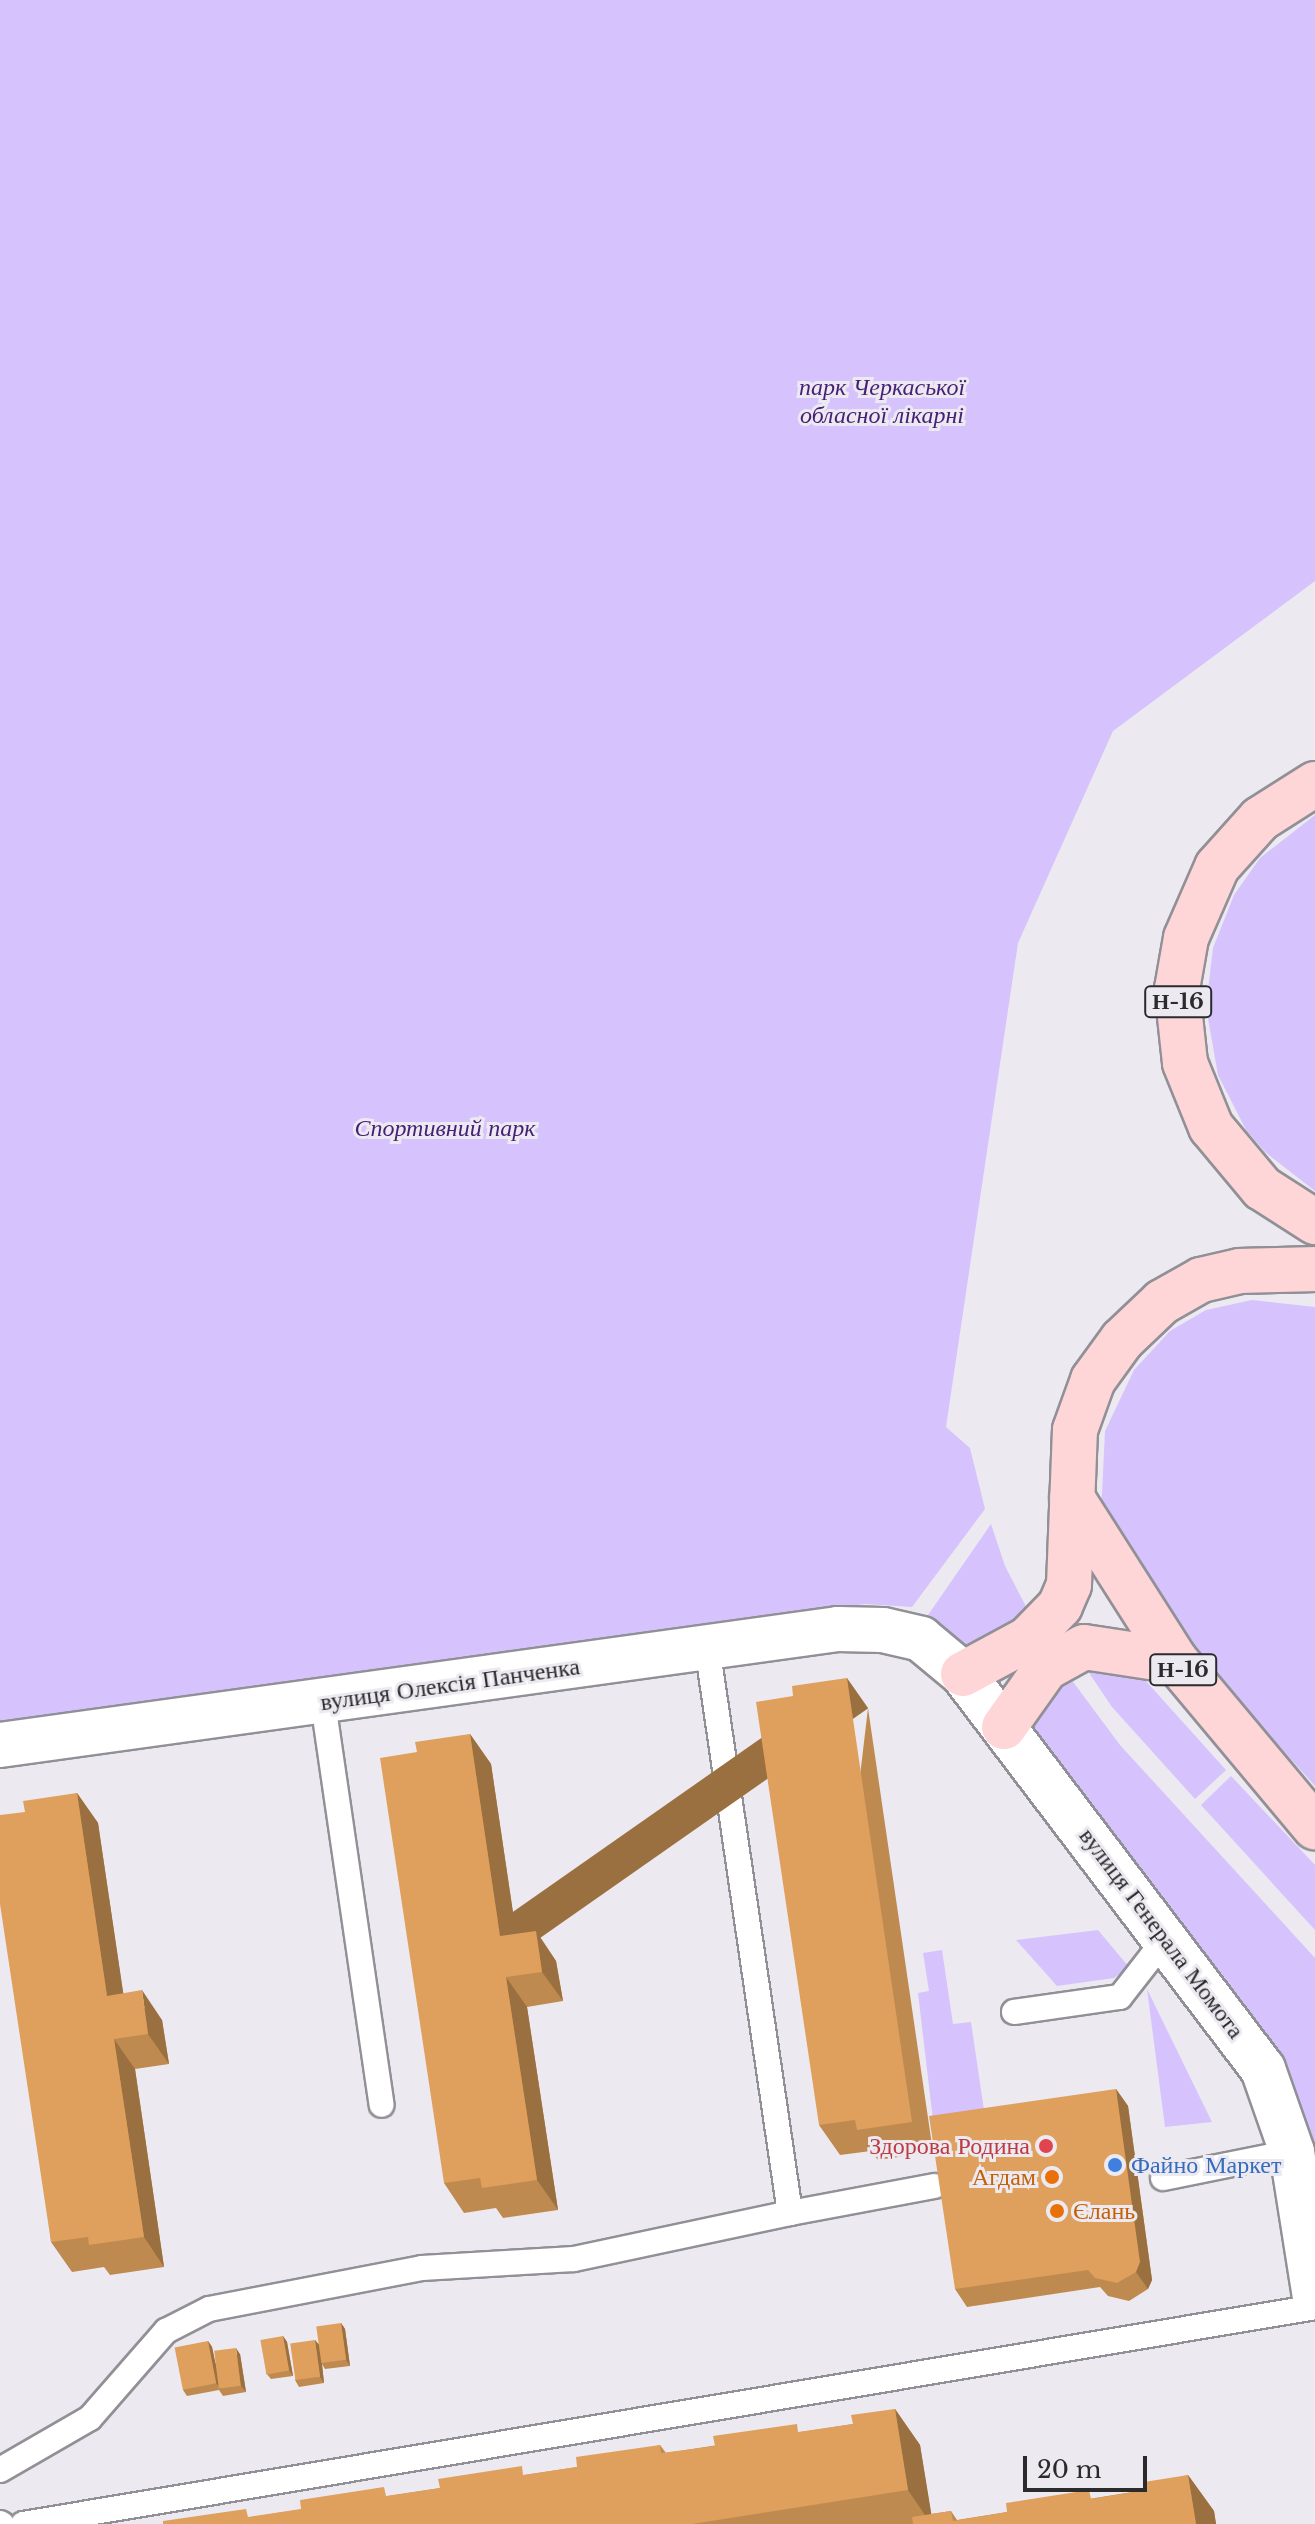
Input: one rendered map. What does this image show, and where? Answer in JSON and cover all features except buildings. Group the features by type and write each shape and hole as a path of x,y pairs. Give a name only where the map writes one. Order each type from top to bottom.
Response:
{"main road":[{"name":"Н-16","path":"1315,784 1260,819 1217,867 1191,924 1177,989 1185,1063 1211,1127 1262,1188 1315,1222"},
{"path":"963,1674 1028,1639 1060,1606 1069,1585 1073,1449 1082,1408 1107,1358 1142,1319 1210,1277 1315,1269"},
{"name":"Н-16","path":"1072,1498 1176,1661 1315,1827"},
{"path":"1004,1727 1046,1668 1084,1647 1176,1661"}],"street":[{"name":"вулиця Олексія Панченка","path":"0,1745 323,1703 838,1629 900,1632"},
{"name":"вулиця Генерала Момота","path":"900,1632 921,1639 963,1674 1166,1938 1268,2078 1292,2152 1315,2297"}],"lane":[{"path":"707,1646 790,2213"},
{"path":"323,1703 382,2105"},
{"path":"1014,2012 1120,1997 1166,1938"},
{"path":"1163,2178 1292,2152"},
{"path":"0,2470 90,2418 166,2331 194,2314 422,2268 574,2259 934,2186"},
{"path":"23,2524 1315,2307"}],"green space":[{"path":"0,0 1315,0 1315,581 1113,731 1018,943 946,1427 970,1448 985,1509 912,1607 865,1604 0,1731"},
{"path":"1315,815 1315,1191 1265,1152 1246,1130 1218,1075 1206,1007 1213,948 1234,895 1260,858"},
{"path":"1252,1300 1315,1307 1315,1786 1167,1622 1101,1514 1105,1431 1134,1370 1170,1331 1206,1310"},
{"path":"991,1524 1005,1566 1032,1618 979,1652 961,1646 928,1615"},
{"path":"1083,1664 1136,1670 1226,1770 1195,1799 1112,1707"},
{"path":"1065,1671 1120,1745 1315,1958 1315,2178 1030,1738 1030,1698"},
{"path":"1231,1776 1315,1865 1315,1930 1201,1805"},
{"path":"1098,1930 1129,1967 1114,1978 1057,1986 1016,1940"},
{"path":"942,1950 953,2024 971,2022 984,2110 934,2129 918,1993 929,1991 923,1953"},
{"path":"1147,1989 1212,2122 1165,2127"}],"place":[{"name":"Здорова Родина","path":"1046,2146"},
{"name":"Файно Маркет","path":"1115,2165"},
{"name":"Агдам","path":"1052,2177"},
{"name":"Єлань","path":"1057,2211"}],"park label":[{"name":"парк Черкаської обласної лікарні","path":"882,401"},
{"name":"Спортивний парк","path":"445,1128"}]}
